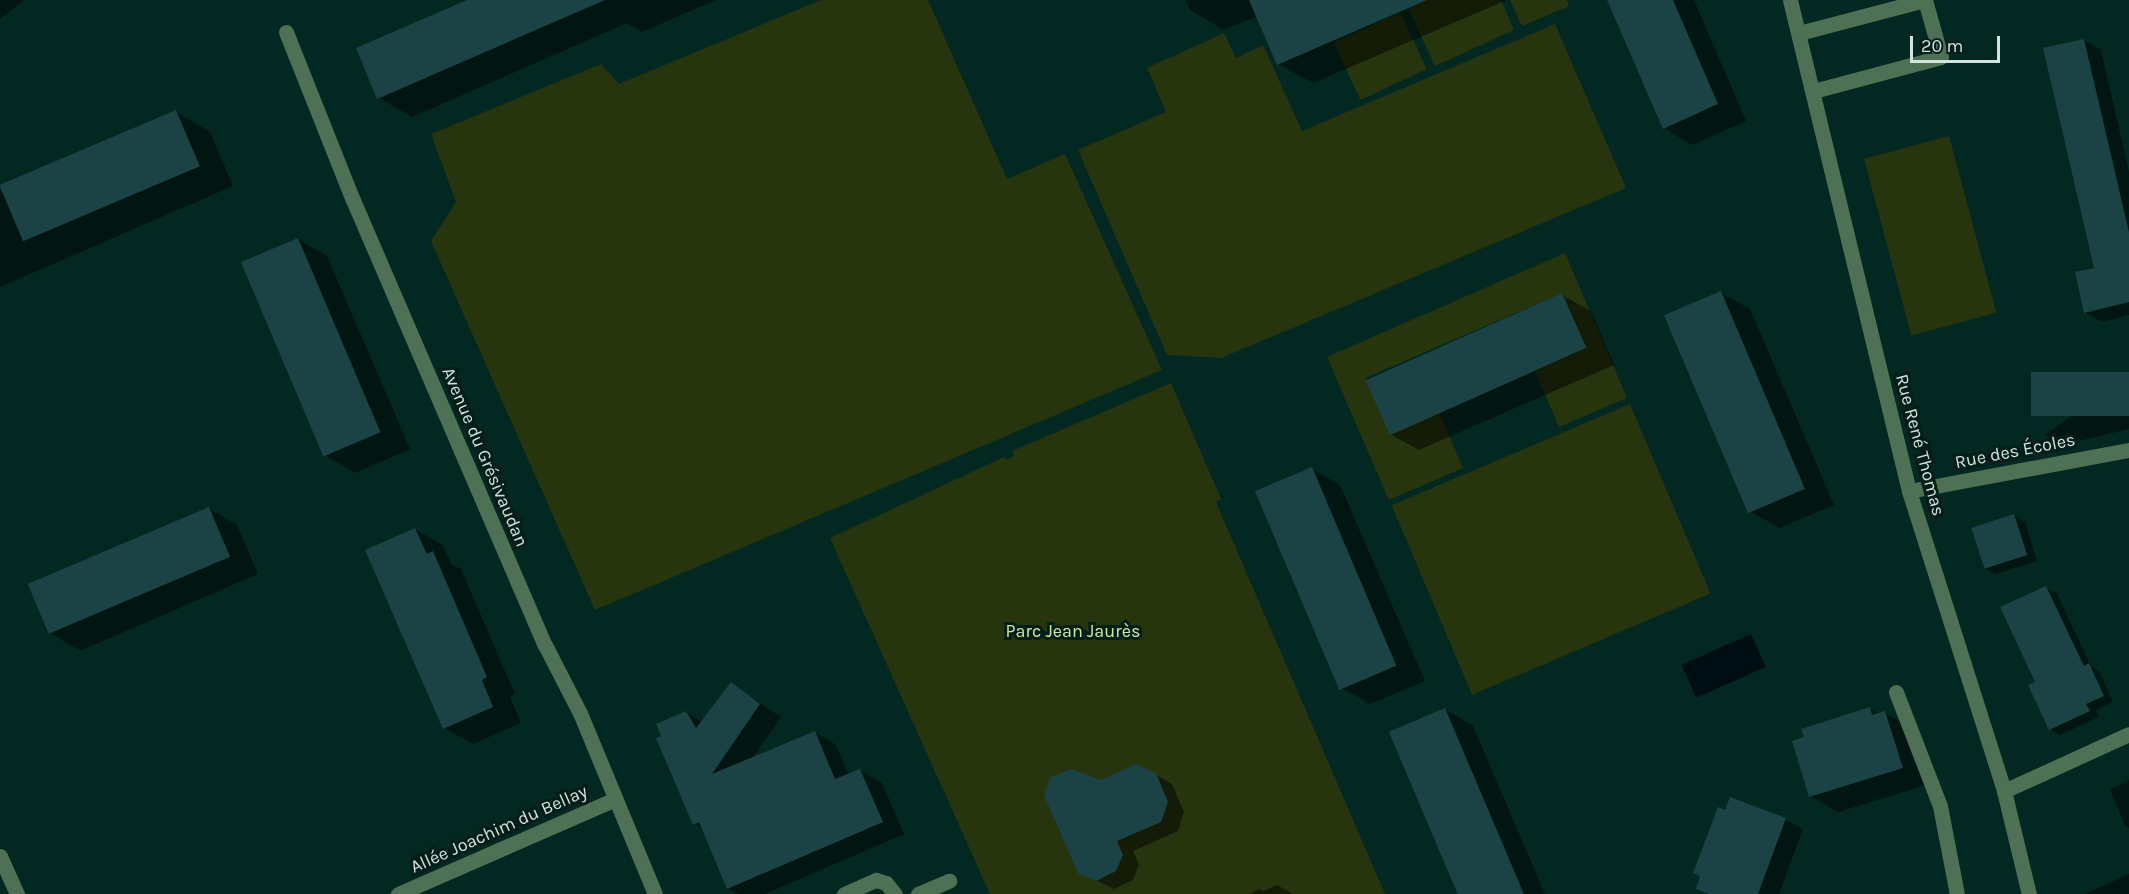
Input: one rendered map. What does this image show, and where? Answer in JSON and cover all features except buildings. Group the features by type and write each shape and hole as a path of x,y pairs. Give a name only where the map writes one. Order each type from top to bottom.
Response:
{"street":[{"name":"Rue René Thomas","path":"1790,0 1909,491 2004,791 2029,894"},
{"path":"1799,33 1926,0 1941,57 1813,91"},
{"name":"Avenue du Grésivaudan","path":"286,32 353,200 545,645 580,713 655,894"},
{"name":"Rue des Écoles","path":"1909,491 2129,450"},
{"path":"1896,692 1940,806 1957,894"},
{"path":"2004,791 2129,734"},
{"name":"Allée Joachim du Bellay","path":"398,894 615,799"},
{"path":"0,856 17,894"},
{"path":"844,894 876,880 886,883 895,894"},
{"path":"918,894 949,881"}],"green space":[{"path":"821,0 928,0 1007,179 1065,154 1162,370 595,610 431,241 456,202 431,134 601,64 619,84"},
{"path":"1427,0 1501,0 1514,30 1435,66 1408,8"},
{"path":"1510,0 1567,0 1569,6 1522,26"},
{"path":"1400,12 1427,69 1360,100 1334,43"},
{"path":"1555,24 1626,188 1221,358 1167,355 1078,150 1166,112 1147,68 1224,33 1236,58 1263,45 1302,131"},
{"path":"1949,136 1996,313 1911,336 1864,159"},
{"path":"1565,253 1627,398 1559,427 1535,371 1586,348 1562,293 1365,378 1439,413 1463,468 1389,500 1327,357"},
{"name":"Parc Jean Jaurès","path":"1171,383 1221,499 1216,502 1385,894 990,894 830,538 1004,457 1006,460 1014,456 1012,451"},
{"path":"1630,404 1710,594 1472,695 1392,505"}],"shaded area":[{"path":"1751,634 1766,667 1696,698 1682,665"}]}
